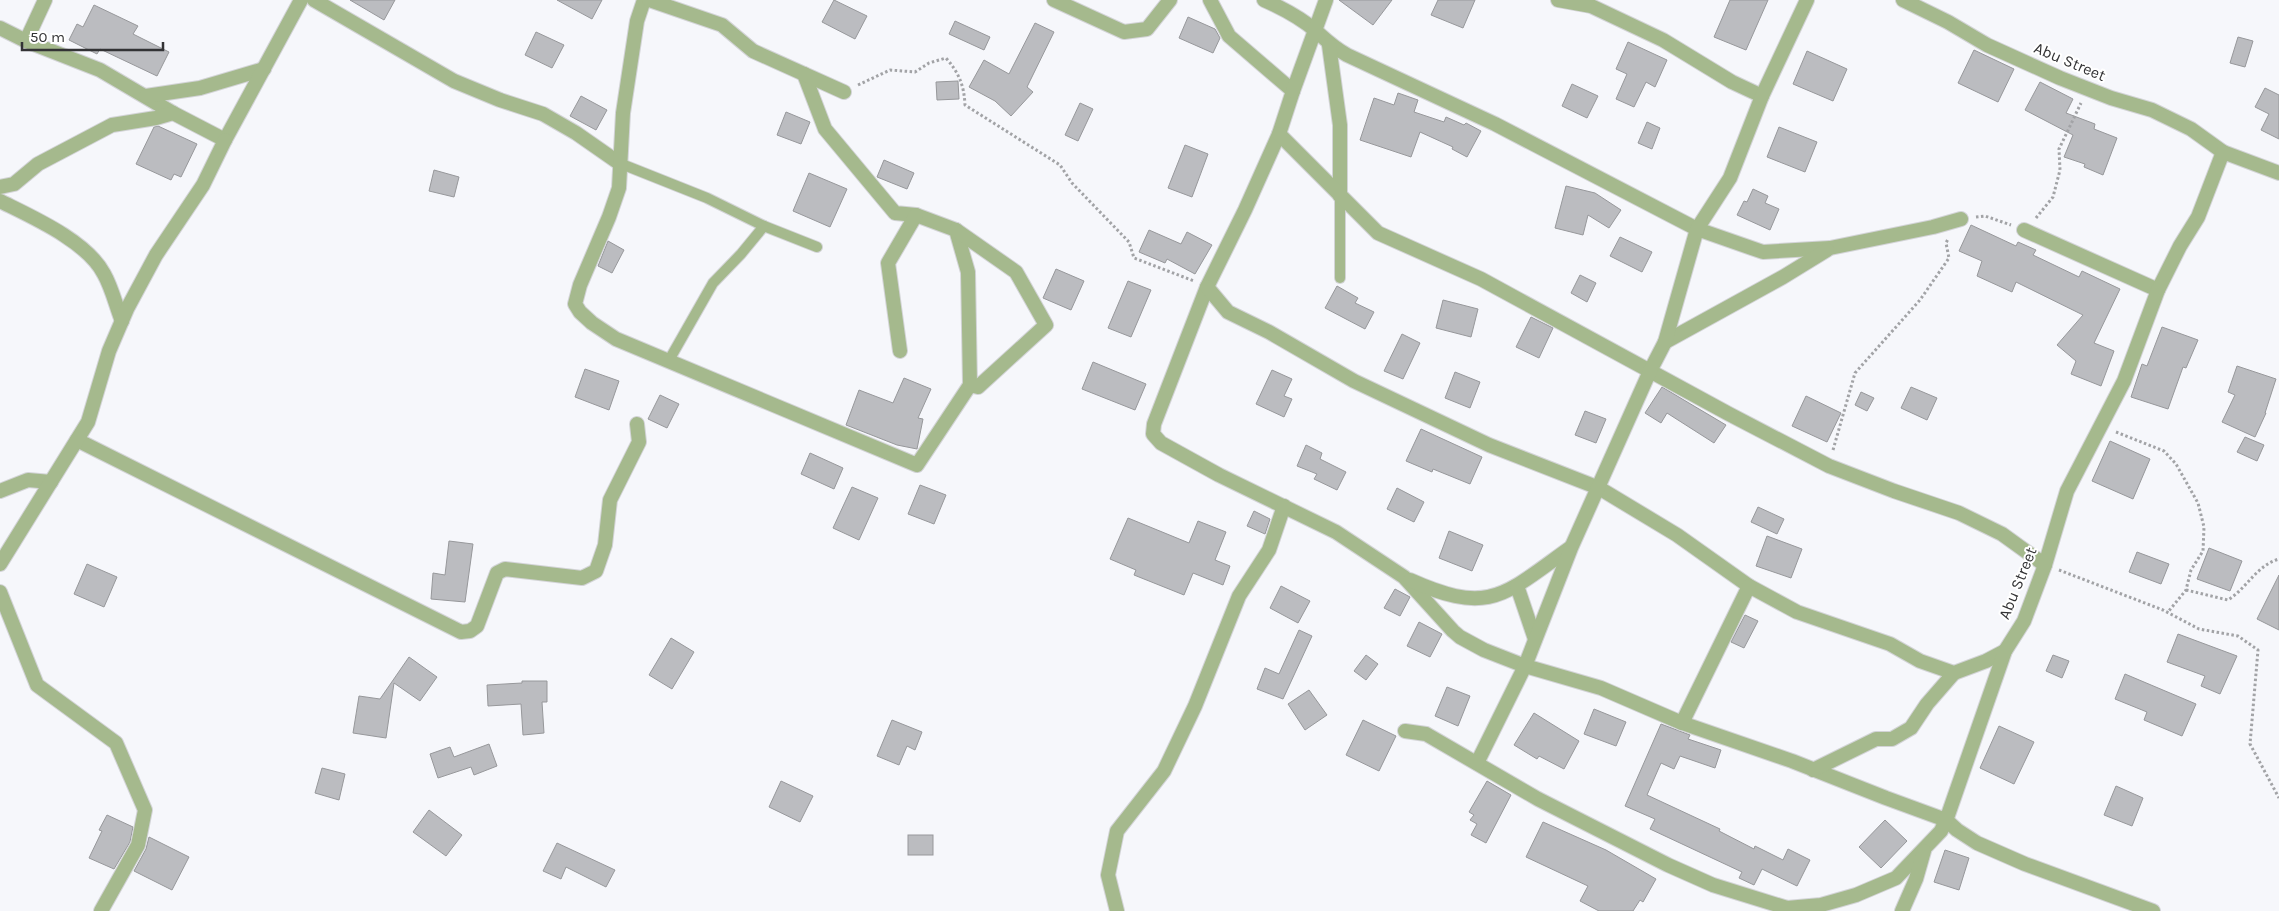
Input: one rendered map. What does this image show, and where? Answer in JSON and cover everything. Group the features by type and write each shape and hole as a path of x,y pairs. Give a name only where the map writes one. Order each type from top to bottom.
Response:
{"street":[{"path":"26,41 46,0"},
{"path":"0,564 88,422 109,351 122,321 156,255 203,185 225,140 301,0"},
{"path":"314,0 454,81 500,100 543,114 619,163"},
{"path":"644,0 637,21 622,114 619,188 609,217 580,285 576,304 580,312 592,323 616,339 668,362 738,389 916,465 970,385 968,272 956,230"},
{"path":"649,0 722,25 753,51 844,92"},
{"path":"1054,0 1124,32 1147,29 1170,0"},
{"path":"1210,0 1229,36 1293,91"},
{"path":"1264,0 1293,15 1316,31 1329,45 1347,55 1495,124 1697,229 1763,252 1830,248 1933,227 1961,219"},
{"path":"1326,0 1279,134 1246,210 1207,286 1154,424 1153,434 1161,443 1219,475 1336,532 1404,577 1436,592 1463,599 1488,598 1504,594 1571,548"},
{"path":"1558,0 1591,6 1663,40 1732,82 1762,96"},
{"path":"1477,763 1526,666 1571,548 1650,371 1665,342 1697,229 1730,178 1762,96 1807,0"},
{"name":"Abu Street","path":"1903,0 1948,22 1987,45 2111,98 2152,110 2191,129 2224,152 2279,173"},
{"path":"0,28 26,41 100,70 225,140"},
{"path":"1329,45 1340,125 1340,196"},
{"path":"146,96 200,88 264,69"},
{"path":"804,74 825,129 857,170 895,213 916,215 956,230 1016,272 1046,325 978,388 970,385"},
{"path":"0,187 14,184 38,164 112,125 156,118 173,112"},
{"path":"1279,134 1378,233 1481,279 1829,466 1959,513 2002,534 2045,565"},
{"name":"Abu Street","path":"1405,731 1426,734 1538,799 1668,865 1713,885 1787,908 1821,904 1856,896 1896,878 1941,831 1946,820 2005,652 2024,622 2045,565 2067,492 2124,381 2158,290 2180,246 2198,217 2224,152"},
{"path":"0,201 45,224 83,249 104,273 122,321"},
{"path":"900,351 888,263 916,215"},
{"path":"2024,230 2158,290"},
{"path":"1665,342 1783,277 1830,248"},
{"path":"1207,286 1228,312 1269,332 1354,381 1489,445 1599,488 1678,535 1749,586 1797,612 1890,644 1920,662 1954,673"},
{"path":"78,440 460,632 470,632 477,626 497,573 505,569 582,578 596,570 605,545 610,500 639,442 636,424"},
{"path":"0,491 28,480 51,482"},
{"path":"1117,911 1108,874 1117,831 1164,771 1195,706 1239,596 1269,550 1284,506"},
{"path":"1404,577 1460,637 1484,650 1526,666 1600,688 1682,723 1946,820 1956,830 1977,843 2025,864 2153,911"},
{"path":"1517,586 1535,639"},
{"path":"1682,723 1749,586"},
{"path":"0,592 37,685 116,743 145,810 138,846 101,911"},
{"path":"1813,770 1876,739 1892,739 1911,728 1927,704 1954,673 1986,662 2005,652"},
{"path":"1902,911 1916,879 1926,845"}],"lane":[{"path":"619,163 707,198 764,226 817,247"},
{"path":"1340,196 1340,278"},
{"path":"668,362 712,283 741,254 764,226"}],"path":[{"path":"844,92 890,70 915,72 929,62 946,58 957,71 964,89 965,105 1060,165 1072,182 1129,242 1134,258 1207,286"},
{"path":"1829,466 1855,373 1920,300 1949,258 1946,243 1961,219 1985,216 2024,230 2041,214 2053,197 2060,170 2059,149 2080,104 2111,98"},
{"path":"2101,427 2132,436 2164,451 2176,464 2198,503 2204,527 2203,551 2191,570 2186,590 2168,612"},
{"path":"2186,590 2228,600 2239,592 2268,562 2279,559"},
{"path":"2045,565 2168,612 2198,629 2238,636 2258,650 2250,744 2279,798"}],"building":[{"path":"350,0 395,0 384,20"},
{"path":"557,0 602,0 592,19"},
{"path":"834,0 867,16 855,39 822,22"},
{"path":"1339,0 1392,0 1373,25"},
{"path":"1438,0 1475,0 1463,28 1431,15"},
{"path":"1730,0 1768,0 1746,50 1714,37"},
{"path":"94,5 138,26 133,34 169,52 157,76 100,49 97,54 69,40 77,24 83,27"},
{"path":"1188,17 1215,29 1220,38 1213,53 1179,38"},
{"path":"955,21 990,37 984,50 949,34"},
{"path":"1035,23 1054,32 1027,87 1033,92 1011,116 995,101 969,87 984,60 1009,74"},
{"path":"536,32 564,45 552,68 525,55"},
{"path":"2238,37 2253,41 2245,67 2230,63"},
{"path":"1628,42 1667,60 1655,87 1646,82 1634,107 1616,99 1627,74 1616,69"},
{"path":"1974,50 2014,69 1998,102 1958,83"},
{"path":"1807,51 1847,69 1833,101 1793,84"},
{"path":"958,81 959,99 937,100 936,82"},
{"path":"2040,82 2073,99 2066,113 2095,124 2094,129 2117,138 2103,175 2084,167 2085,164 2064,157 2073,135 2025,110"},
{"path":"1572,84 1598,96 1587,118 1562,106"},
{"path":"2265,88 2279,95 2279,139 2261,130 2269,114 2255,107"},
{"path":"1398,93 1418,100 1414,112 1444,122 1446,117 1464,125 1466,123 1481,131 1467,157 1452,149 1453,147 1420,132 1411,157 1360,140 1374,98 1394,105"},
{"path":"581,96 607,110 596,130 570,116"},
{"path":"1080,103 1093,109 1078,141 1065,135"},
{"path":"786,112 810,122 801,144 777,135"},
{"path":"1647,122 1660,128 1652,149 1638,143"},
{"path":"158,126 197,144 181,177 174,174 171,180 136,164 154,127"},
{"path":"1779,127 1817,142 1805,172 1767,157"},
{"path":"1185,145 1208,154 1192,197 1168,188"},
{"path":"884,160 914,173 907,189 877,177"},
{"path":"434,170 459,177 454,197 429,191"},
{"path":"809,173 847,189 830,227 793,211"},
{"path":"1566,186 1595,193 1621,210 1609,228 1588,215 1583,235 1555,228"},
{"path":"1753,189 1768,196 1765,203 1779,209 1770,230 1737,215 1744,201 1747,202"},
{"path":"1971,225 2016,246 2018,242 2036,250 2033,255 2079,277 2082,271 2120,289 2094,343 2114,351 2101,386 2071,374 2076,361 2057,345 2083,315 2016,282 2012,292 1977,276 1982,261 1959,251"},
{"path":"1149,230 1181,244 1187,232 1212,245 1195,274 1167,259 1165,263 1139,252"},
{"path":"1620,237 1652,252 1642,272 1610,256"},
{"path":"608,241 624,250 612,273 598,266"},
{"path":"1056,269 1084,281 1071,310 1043,298"},
{"path":"1580,275 1596,283 1587,302 1571,293"},
{"path":"1128,281 1151,290 1131,337 1108,328"},
{"path":"1337,286 1358,298 1355,303 1374,312 1365,329 1325,308"},
{"path":"1443,300 1478,309 1471,337 1436,328"},
{"path":"1531,317 1553,328 1539,358 1516,347"},
{"path":"2162,327 2198,340 2186,368 2183,367 2168,409 2131,397 2142,364 2147,366"},
{"path":"1402,334 1420,343 1403,379 1384,371"},
{"path":"1093,362 1146,384 1135,410 1082,389"},
{"path":"2237,366 2276,379 2266,413 2255,437 2222,422 2235,395 2228,392"},
{"path":"585,369 619,381 609,410 575,397"},
{"path":"1272,370 1292,379 1284,396 1292,399 1284,417 1256,404"},
{"path":"1455,372 1480,382 1470,408 1445,398"},
{"path":"904,378 931,389 918,418 923,419 917,449 897,445 846,425 859,390 893,403"},
{"path":"1662,387 1726,425 1714,443 1667,413 1661,423 1645,413"},
{"path":"1911,387 1937,398 1927,420 1901,408"},
{"path":"1861,392 1874,398 1867,411 1855,405"},
{"path":"660,395 679,404 667,428 648,419"},
{"path":"1806,396 1841,413 1827,442 1792,426"},
{"path":"1585,411 1606,419 1596,443 1575,435"},
{"path":"1421,429 1482,457 1470,484 1433,469 1432,472 1406,461"},
{"path":"2245,437 2264,445 2257,461 2237,452"},
{"path":"2110,441 2150,459 2133,499 2092,481"},
{"path":"1306,445 1322,453 1320,459 1346,472 1337,490 1314,479 1317,474 1297,466"},
{"path":"810,453 843,468 834,489 801,474"},
{"path":"920,485 946,495 934,524 908,514"},
{"path":"852,487 878,498 859,540 833,528"},
{"path":"1397,488 1424,502 1414,522 1387,509"},
{"path":"1758,507 1784,519 1777,534 1751,522"},
{"path":"1254,511 1270,519 1265,534 1247,526"},
{"path":"1128,518 1189,543 1198,521 1226,532 1215,560 1230,566 1223,585 1193,573 1184,595 1134,575 1136,570 1110,559"},
{"path":"1449,531 1483,545 1472,571 1439,558"},
{"path":"1767,536 1802,549 1791,578 1756,566"},
{"path":"449,541 473,544 465,602 431,599 433,573 445,575"},
{"path":"2209,548 2242,561 2230,591 2197,579"},
{"path":"2137,552 2169,564 2161,584 2129,572"},
{"path":"87,564 117,577 104,607 74,594"},
{"path":"2279,575 2279,630 2257,619"},
{"path":"1281,586 1310,601 1298,623 1270,608"},
{"path":"1395,589 1410,597 1400,616 1384,608"},
{"path":"1745,615 1758,621 1744,648 1731,642"},
{"path":"1419,622 1442,634 1430,657 1407,646"},
{"path":"1299,630 1312,636 1283,699 1257,689 1265,668 1279,674"},
{"path":"2178,634 2237,656 2220,694 2201,686 2205,676 2167,662"},
{"path":"671,638 694,652 672,689 649,675"},
{"path":"1366,655 1378,664 1366,680 1354,671"},
{"path":"2053,655 2069,661 2062,678 2046,671"},
{"path":"409,657 437,677 420,701 394,683 386,738 353,733 359,696 380,699"},
{"path":"2125,674 2196,704 2182,736 2144,720 2147,712 2115,699"},
{"path":"522,681 547,681 547,702 542,702 544,733 523,735 521,704 488,706 487,685 522,683"},
{"path":"1447,687 1470,696 1458,726 1435,716"},
{"path":"1309,690 1327,715 1305,730 1288,704"},
{"path":"1594,709 1626,722 1616,746 1584,734"},
{"path":"1534,713 1579,741 1564,769 1539,756 1537,759 1514,745"},
{"path":"892,720 922,732 915,750 907,746 899,765 877,756"},
{"path":"1363,720 1396,736 1379,771 1346,755"},
{"path":"1661,724 1690,735 1688,739 1721,750 1715,768 1680,756 1674,769 1661,763 1647,795 1720,829 1719,831 1754,849 1755,846 1783,860 1788,849 1810,860 1797,886 1762,869 1754,885 1739,878 1742,872 1650,829 1655,819 1625,806"},
{"path":"1999,726 2034,742 2014,784 1980,768"},
{"path":"489,744 497,766 474,775 471,767 438,778 430,754 450,747 454,757"},
{"path":"322,768 345,774 339,800 315,793"},
{"path":"781,781 813,796 800,822 769,807"},
{"path":"1487,781 1511,795 1486,843 1471,835 1477,824 1470,820 1474,815 1469,812"},
{"path":"2116,786 2143,798 2132,826 2104,815"},
{"path":"429,810 462,835 446,856 413,832"},
{"path":"107,815 133,827 130,842 114,869 89,858 102,831 99,830"},
{"path":"1885,820 1907,841 1881,868 1859,847"},
{"path":"1543,822 1606,850 1656,879 1643,902 1640,900 1633,911 1599,911 1580,901 1588,886 1526,857"},
{"path":"908,835 933,835 933,855 908,855"},
{"path":"149,837 189,857 172,890 134,871 146,849"},
{"path":"557,843 615,870 606,887 566,867 561,879 543,871"},
{"path":"1945,850 1969,858 1959,890 1934,882"}]}
